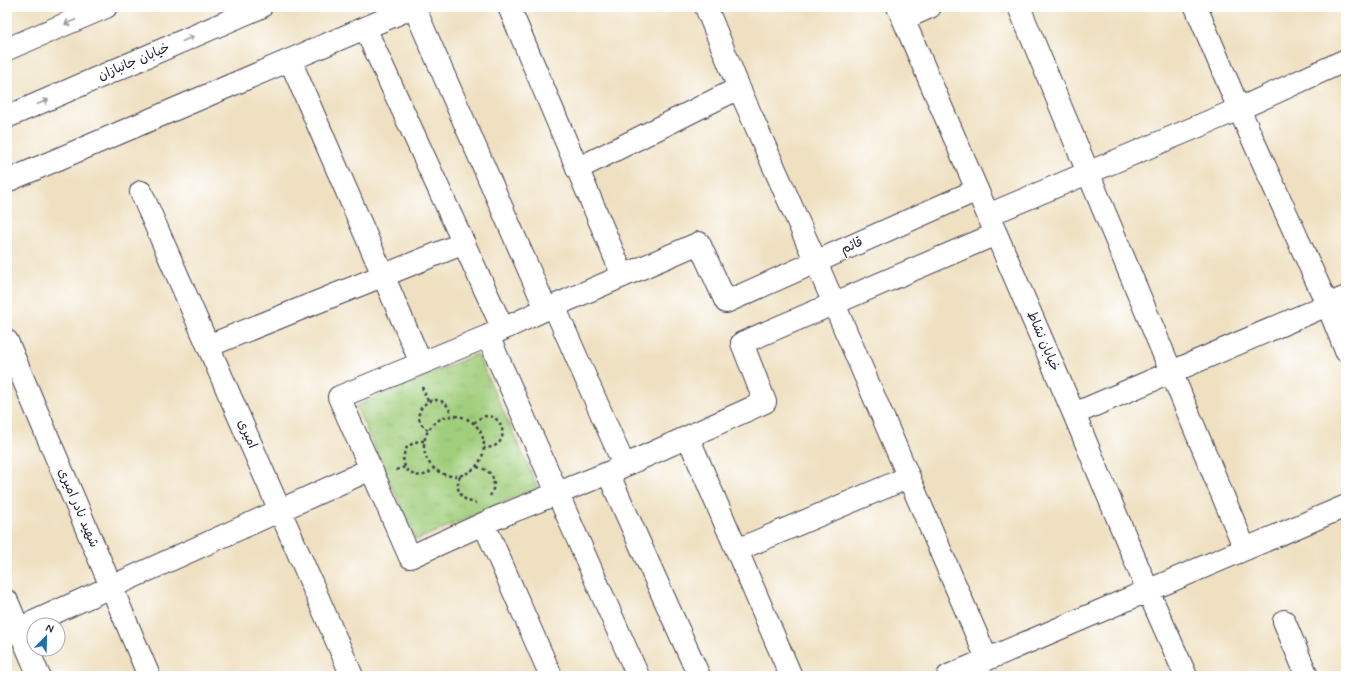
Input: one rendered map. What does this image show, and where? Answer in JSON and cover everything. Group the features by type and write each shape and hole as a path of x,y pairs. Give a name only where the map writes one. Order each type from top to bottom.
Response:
{"street":[{"path":"7,49 106,7"},
{"name":"خیابان جانبازان","path":"7,117 261,7"},
{"path":"7,180 414,7 550,308 699,676"},
{"path":"509,7 623,276 496,332 339,397 410,557 484,524 616,469 765,402 742,343 834,303 992,224 1088,172 1239,109 1346,60"},
{"path":"706,7 739,88 834,303 987,659"},
{"path":"900,13 930,7"},
{"path":"1019,7 1245,549"},
{"path":"1196,7 1239,109 1337,301 1346,351"},
{"name":"خیابان نشاط","path":"900,13 1074,414 1148,591 1186,676"},
{"path":"365,28 464,243 557,493 638,676"},
{"path":"290,60 421,363"},
{"path":"577,169 739,88"},
{"name":"قائم","path":"623,276 699,242 726,302 977,190"},
{"name":"امیری","path":"141,192 352,676"},
{"path":"208,346 464,243"},
{"path":"1074,414 1337,301"},
{"name":"شهید نادر امیری","path":"7,341 149,676"},
{"path":"688,437 791,676"},
{"path":"13,631 371,469"},
{"path":"737,550 909,477"},
{"path":"948,676 1346,506"},
{"path":"484,524 550,676"},
{"path":"7,601 13,631 39,676"},
{"path":"1284,621 1307,676"}],"path":[{"path":"428,430 421,423 419,413 424,404 428,401 434,400 444,402 450,410 451,415"},
{"path":"451,415 461,416 474,423 478,426 483,435 484,448 484,454 477,467 455,477 436,471 429,463 424,453 426,433 432,424 441,418 451,415"},
{"path":"474,423 482,416 492,417 497,420 503,428 502,438 499,443 495,446 484,448"},
{"path":"424,441 418,441 408,446 402,456 402,462 408,472 419,476 430,473 434,468"},
{"path":"477,467 484,468 489,472 494,483 494,489 487,499"},
{"path":"460,476 458,483 460,494 464,499 470,502 482,502"}],"green space":[{"path":"477,354 538,488 416,540 356,406"}]}
